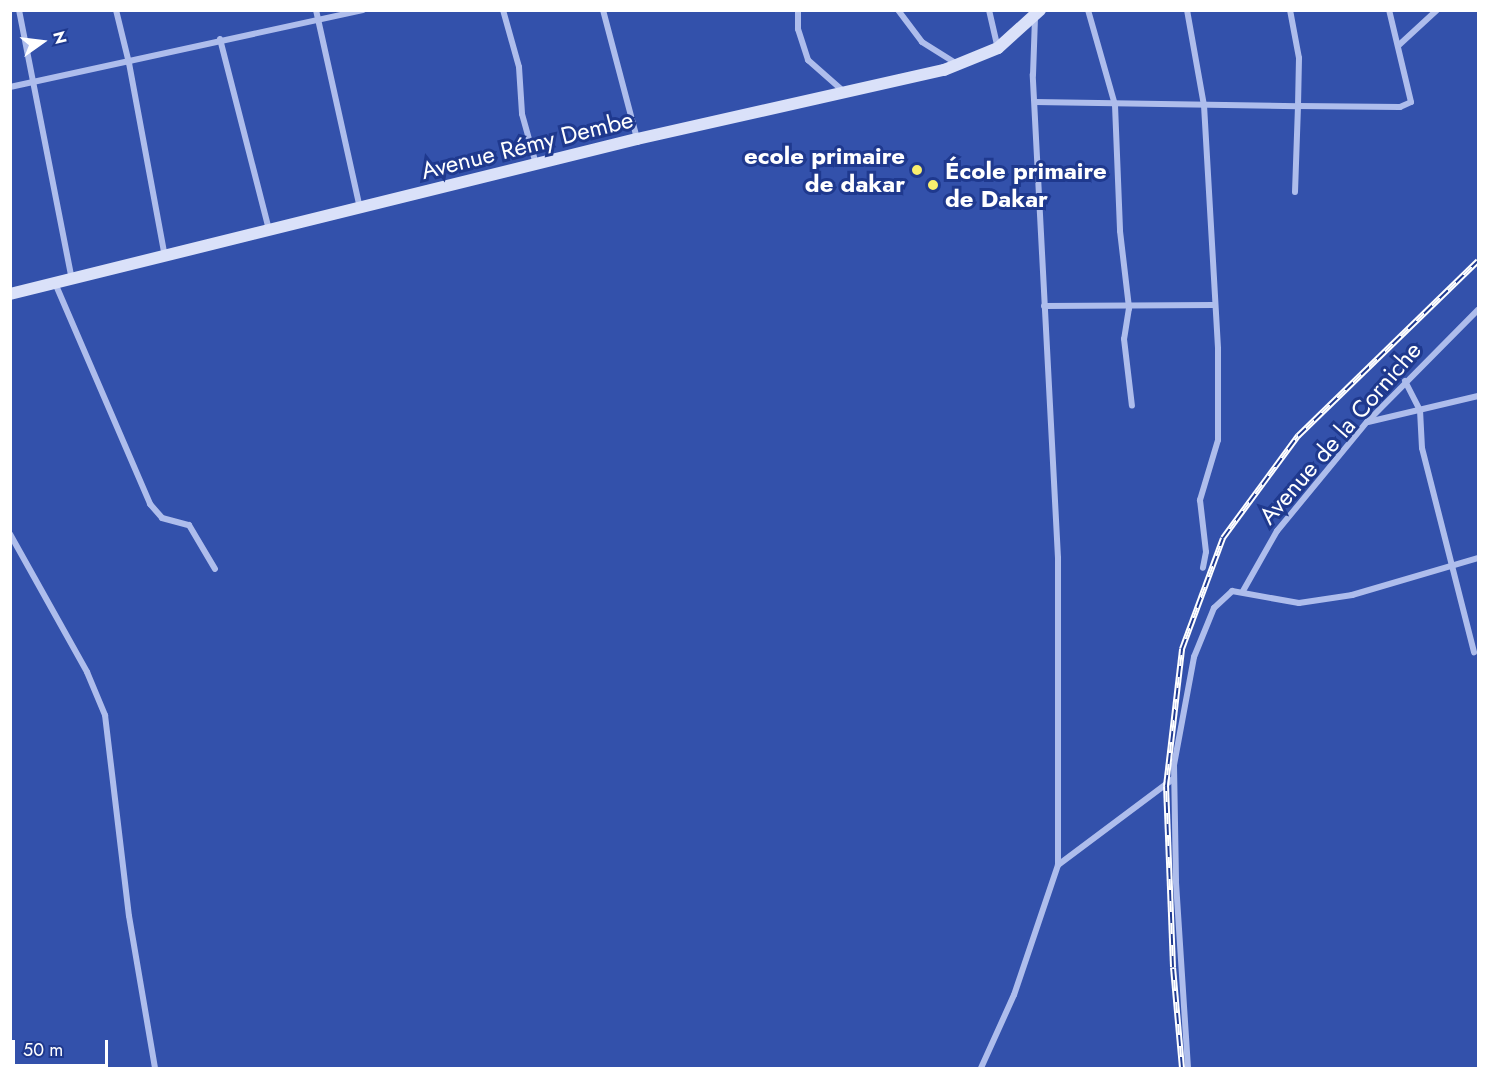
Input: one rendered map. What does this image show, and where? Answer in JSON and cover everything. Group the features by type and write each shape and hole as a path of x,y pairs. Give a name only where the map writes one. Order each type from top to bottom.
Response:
{"street":[{"path":"19,10 72,279"},
{"path":"116,10 129,63 165,258"},
{"path":"316,10 360,208"},
{"path":"10,87 129,63 220,39 363,10"},
{"path":"503,10 519,68 522,114 536,164"},
{"path":"603,10 637,139"},
{"path":"798,10 798,30 808,60 842,90"},
{"path":"898,10 912,32 933,51 960,65"},
{"path":"989,10 998,48"},
{"path":"1088,10 1115,105 1120,231 1129,308 1124,339 1132,406"},
{"path":"1187,10 1204,105 1220,423 1213,464 1200,500 1206,552 1203,568"},
{"path":"1290,10 1299,58 1295,192"},
{"path":"1035,102 1115,105 1406,106 1413,97 1389,10"},
{"path":"1399,45 1437,10"},
{"path":"981,1068 1014,995 1058,865 1058,558 1035,102 1037,14"},
{"name":"Avenue Rémy Dembe","path":"10,294 165,258 637,139 842,90 960,65 998,48 1037,14"},
{"path":"220,39 270,232"},
{"path":"55,284 150,504 162,518 189,525 215,569"},
{"path":"1044,306 1129,308 1214,305"},
{"name":"Avenue de la Corniche","path":"1243,591 1278,531 1367,422 1405,381 1479,310"},
{"path":"1405,381 1420,411 1422,448 1474,652"},
{"path":"1367,422 1479,396"},
{"path":"10,534 87,672 105,715 129,916 155,1068"},
{"path":"1188,1068 1176,880 1173,779 1187,687 1203,629 1224,595 1243,591 1299,603 1352,595 1479,558"},
{"path":"1058,865 1173,779"}],"shaded area":[{"path":"11,11 1478,11 1478,1068 11,1068"}],"railway":[{"path":"1182,1068 1173,967 1166,786 1182,649 1223,538 1298,436 1478,261"}],"place":[{"name":"ecole primaire de dakar","path":"917,170"},
{"name":"École primaire de Dakar","path":"933,185"}]}
